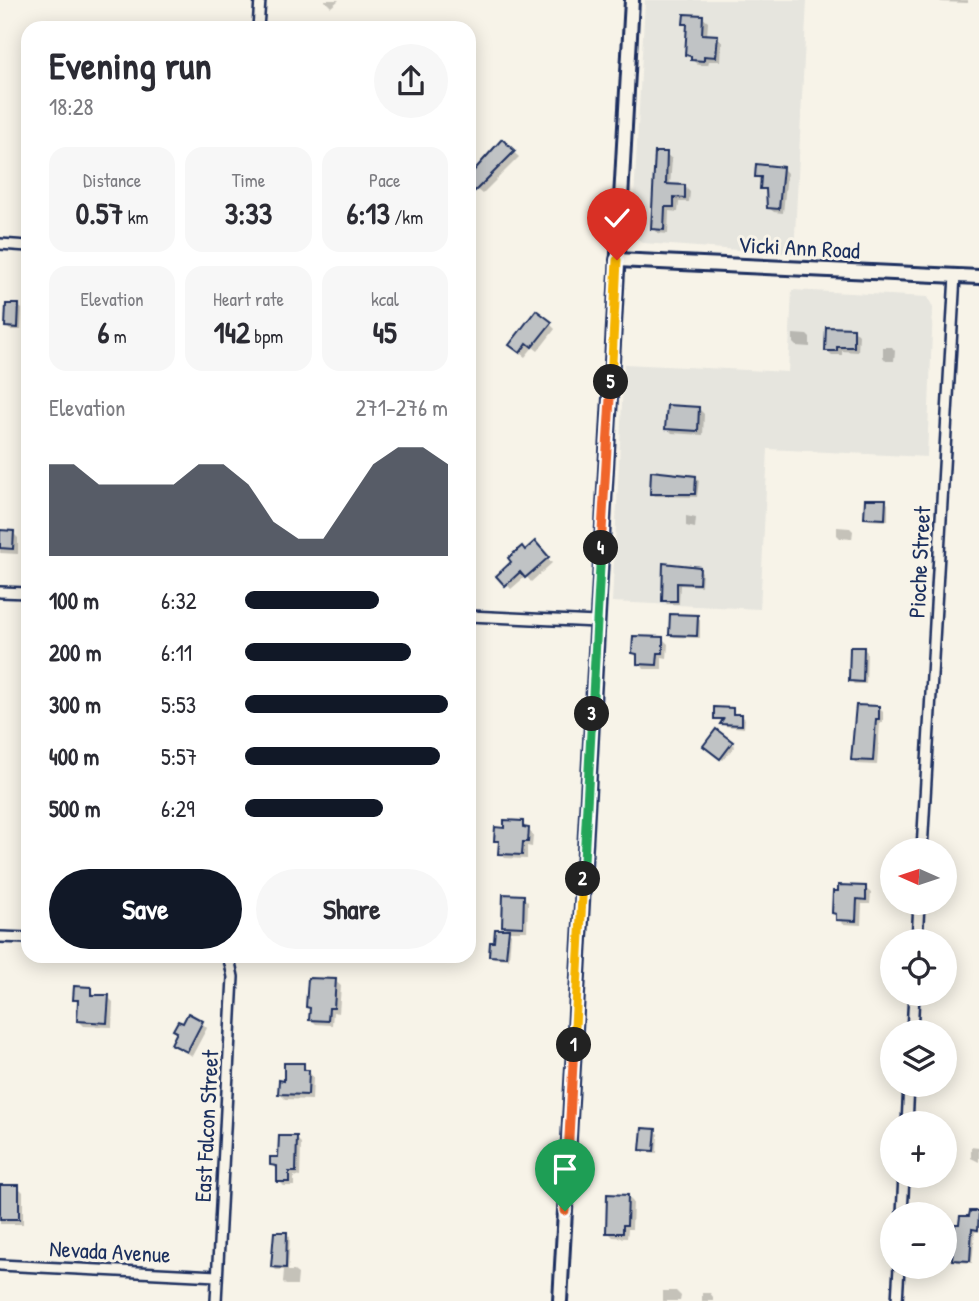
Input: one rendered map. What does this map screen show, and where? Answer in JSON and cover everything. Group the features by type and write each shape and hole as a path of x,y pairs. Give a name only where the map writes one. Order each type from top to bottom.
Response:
{"main road":[{"path":"560,1301 632,0"},
{"name":"Vicki Ann Road","path":"617,260 979,277"}],"street":[{"path":"258,21 260,0"},
{"path":"0,244 21,246"},
{"name":"Pioche Street","path":"923,838 955,275"},
{"path":"0,592 21,593"},
{"path":"476,616 597,622"},
{"path":"0,937 21,938"},
{"name":"East Falcon Street","path":"216,1301 233,978 230,963"},
{"name":"Nevada Avenue","path":"0,1265 217,1276"},
{"path":"897,1301 898,1279"}],"shaded area":[{"path":"645,0 807,0 794,254 643,243 632,234"},
{"path":"792,290 928,297 933,308 927,457 768,449 760,609 612,602 624,364 788,372"}],"building":[{"path":"684,14 703,15 702,34 718,35 716,57 704,56 704,61 691,60 691,56 685,55 687,24 683,24"},
{"path":"502,139 515,151 476,190 476,168"},
{"path":"655,152 667,152 666,184 685,185 685,198 674,197 674,207 665,207 664,230 651,229"},
{"path":"756,164 783,167 779,209 767,208 766,189 760,189 761,177 755,177"},
{"path":"6,304 19,304 18,328 5,327"},
{"path":"536,310 552,322 532,347 527,343 520,353 509,345"},
{"path":"826,327 854,328 854,347 837,347 837,351 825,351"},
{"path":"667,405 699,407 698,431 665,429"},
{"path":"651,471 696,476 695,494 650,494"},
{"path":"865,499 886,499 885,519 864,518"},
{"path":"0,530 14,531 13,549 0,548"},
{"path":"535,541 549,557 525,578 520,572 505,586 496,576 511,562 508,558 522,546 525,550"},
{"path":"663,563 700,567 699,584 677,583 677,601 662,601"},
{"path":"670,614 698,615 697,636 669,635"},
{"path":"633,636 663,637 663,653 658,653 657,665 637,664 637,654 632,653"},
{"path":"850,647 864,647 863,682 849,681"},
{"path":"856,705 879,706 873,761 851,760"},
{"path":"714,707 733,708 733,714 742,714 742,725 720,724 723,719 714,719"},
{"path":"716,729 733,742 720,759 703,746"},
{"path":"504,820 523,821 523,827 529,828 528,842 523,842 522,855 498,854 499,841 494,841 495,827 504,828"},
{"path":"838,885 866,886 866,900 857,899 856,921 836,920 836,914 832,913 833,891 838,891"},
{"path":"503,894 524,895 523,927 502,926"},
{"path":"495,929 509,929 506,957 489,956"},
{"path":"308,978 336,979 334,1008 329,1008 328,1021 309,1020 310,1008 306,1007"},
{"path":"74,986 91,987 91,995 109,995 107,1023 77,1021 78,1000 73,1000"},
{"path":"188,1013 203,1021 187,1052 171,1044 177,1032 173,1030 178,1021 183,1023"},
{"path":"284,1063 304,1063 304,1070 309,1070 308,1095 278,1094 279,1080 284,1081"},
{"path":"642,1128 656,1129 654,1151 640,1150"},
{"path":"279,1136 297,1136 296,1172 289,1172 289,1182 277,1182 277,1166 270,1165 270,1157 278,1157"},
{"path":"0,1185 19,1185 19,1219 0,1219"},
{"path":"607,1194 628,1195 627,1225 623,1225 623,1233 606,1233"},
{"path":"970,1211 979,1211 978,1230 972,1229 970,1261 957,1260 957,1224 960,1216 969,1216"},
{"path":"274,1232 287,1232 286,1268 271,1267"}],"route":[{"path":"565,1211 617,260"}]}
